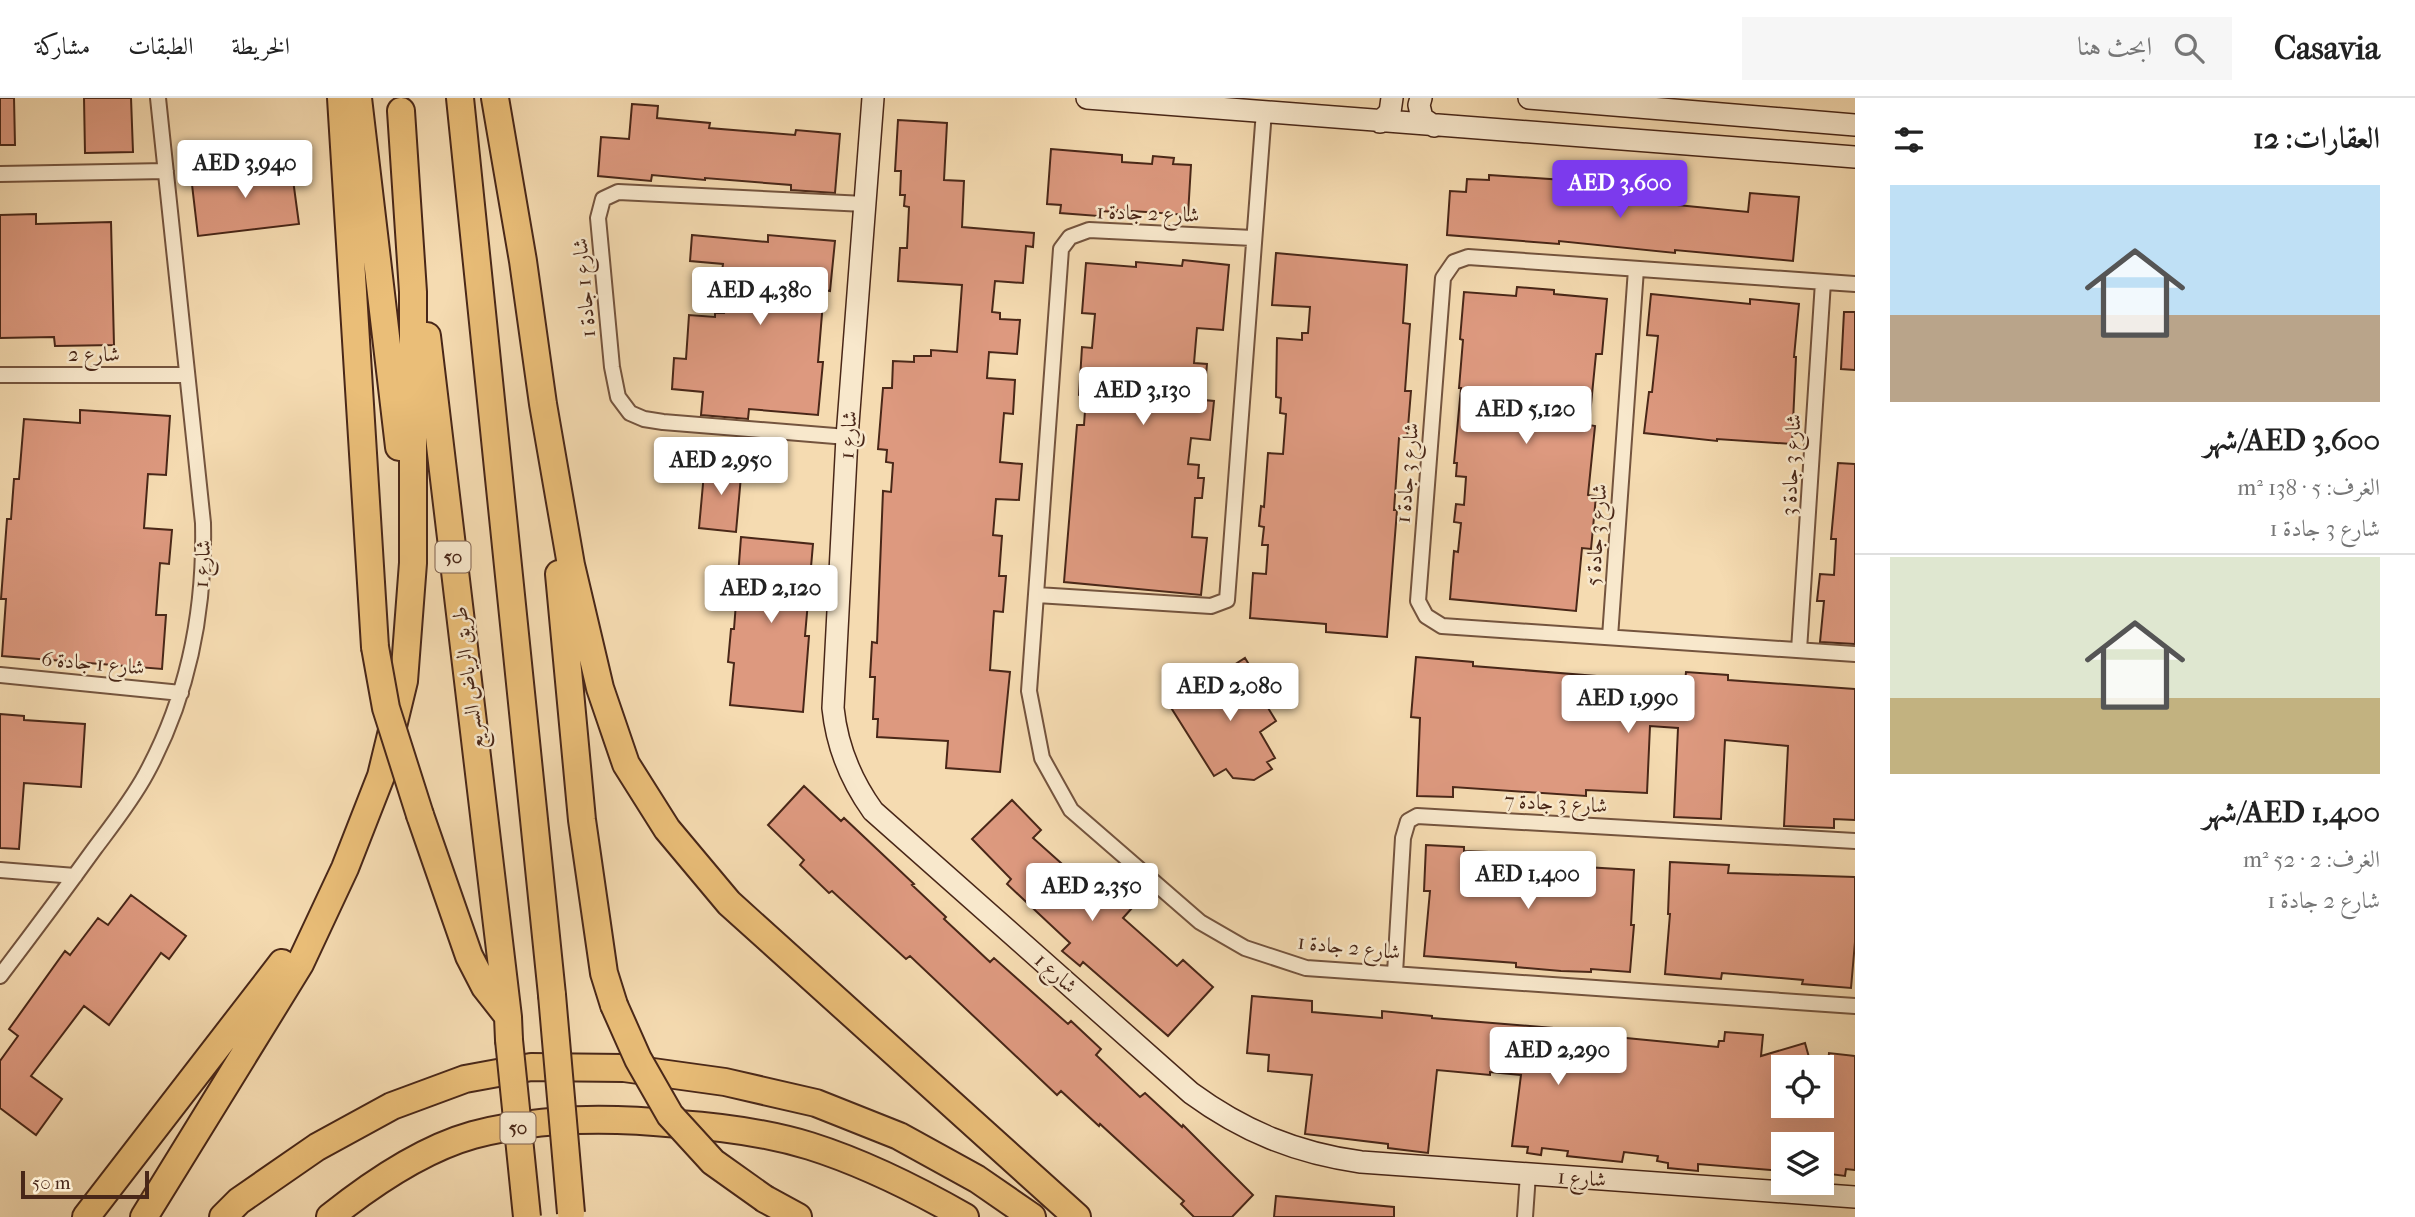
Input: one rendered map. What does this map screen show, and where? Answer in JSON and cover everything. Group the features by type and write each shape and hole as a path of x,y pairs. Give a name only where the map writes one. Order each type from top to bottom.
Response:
{"highway":[{"path":"341,98 375,647 386,708 469,956 508,1028"},
{"path":"358,98 413,563"},
{"name":"50","path":"460,98 552,995 571,1215"},
{"path":"495,98 571,565 600,688 626,764 667,829 730,902 1077,1217"},
{"path":"144,1217 300,964 345,868 381,776 404,681 413,563 413,292 400,105"},
{"name":"طريق الرياض السريع","path":"400,105 508,1028 527,1217"},
{"path":"543,404 582,820 604,973 614,1005 638,1059 670,1115 713,1162 765,1199 798,1217"},
{"path":"86,1217 269,982 345,868"},
{"path":"223,1217 239,1201 317,1147 392,1106 465,1079 531,1067 624,1068 725,1082 816,1103 899,1136 977,1179 1032,1217"},
{"path":"330,1217 360,1193 410,1161 471,1136 546,1120 618,1118 733,1128 809,1146 903,1184 965,1217"}],"street":[{"name":"شارع 1","path":"0,976 145,777 167,731 181,693 197,628 204,523 158,98"},
{"name":"شارع 1","path":"873,98 848,438 833,708 835,728 847,768 873,811 1191,1093 1238,1124 1285,1146 1335,1159 1855,1197"},
{"name":"شارع 1","path":"873,120 887,98"},
{"path":"1087,98 1855,158"},
{"path":"1380,122 1390,112 1392,98"},
{"path":"1421,98 1419,105 1422,118 1434,126"},
{"path":"1529,98 1855,125"},
{"path":"1037,595 1210,606 1227,600 1264,111"},
{"path":"0,174 166,171"},
{"name":"شارع 1 جادة 1","path":"848,438 663,422 644,419 630,413 618,397 612,367 598,218 603,199 618,192 865,204"},
{"name":"شارع 2 جادة 1","path":"1253,238 1089,230 1070,237 1061,249 1028,691 1042,758 1072,810 1200,922 1245,948 1306,968 1855,1006"},
{"name":"شارع 3 جادة 1","path":"1855,284 1468,257 1454,262 1443,278 1418,601 1426,616 1442,626 1855,654"},
{"name":"شارع 3 جادة 5","path":"1610,637 1636,269"},
{"name":"شارع 3 جادة 3","path":"1799,650 1823,282"},
{"name":"شارع 2","path":"0,375 187,375"},
{"name":"شارع 1 جادة 6","path":"0,676 181,693"},
{"name":"شارع 3 جادة 7","path":"1395,973 1403,838 1408,821 1418,816 1855,841"},
{"path":"0,870 75,876"},
{"path":"1525,1217 1528,1174"}],"building":[{"path":"0,98 14,98 15,145 0,145"},
{"path":"84,98 131,98 133,152 85,153"},
{"path":"632,104 658,106 657,118 710,123 709,128 795,135 796,130 840,134 835,193 791,190 791,185 705,178 652,175 651,181 598,176 601,137 629,139"},
{"path":"898,120 947,123 944,180 964,181 962,227 1034,233 1033,247 1026,246 1023,283 995,281 992,312 1000,313 1000,319 1020,320 1017,354 989,352 987,378 1015,380 1013,414 1004,413 1000,462 1022,464 1019,500 996,499 993,535 1002,536 999,576 1006,576 1003,612 994,611 990,670 1010,672 1000,772 946,768 948,741 877,737 878,719 873,719 875,677 870,677 872,642 877,643 883,491 891,492 893,463 886,462 887,450 878,449 883,388 892,388 893,361 914,362 914,356 931,356 931,350 957,352 962,285 898,281 900,248 907,248 909,207 904,206 905,195 900,195 901,171 895,171"},
{"path":"1051,149 1122,155 1122,162 1152,164 1153,156 1174,158 1173,164 1191,165 1188,215 1118,210 1098,211 1098,216 1060,213 1061,205 1047,204"},
{"path":"291,165 299,224 198,236 191,176"},
{"path":"1489,175 1564,180 1564,189 1617,193 1616,199 1748,212 1750,193 1799,197 1793,261 1559,241 1559,244 1447,235 1450,191 1466,192 1467,179 1489,180"},
{"path":"36,214 36,224 111,222 114,345 55,346 54,337 0,338 0,215"},
{"path":"692,235 768,242 768,235 835,241 830,291 824,290 818,362 823,362 818,415 749,409 748,419 701,415 703,392 672,389 674,358 686,359 689,315 715,317 715,313 724,313 726,287 720,286 723,264 690,261"},
{"path":"1276,253 1407,265 1403,323 1410,324 1405,391 1411,391 1407,439 1399,438 1394,510 1397,510 1387,637 1326,632 1326,624 1250,618 1253,573 1266,574 1268,545 1262,545 1264,527 1259,526 1261,506 1264,507 1268,453 1283,454 1286,414 1280,413 1281,398 1276,397 1277,338 1302,340 1302,333 1308,333 1310,307 1272,305"},
{"path":"1183,260 1229,265 1223,330 1197,328 1194,363 1207,364 1204,400 1214,401 1210,440 1191,438 1188,464 1199,465 1198,478 1204,478 1202,498 1195,498 1192,537 1207,538 1201,595 1064,582 1077,425 1084,425 1086,396 1079,395 1082,347 1092,348 1095,314 1082,313 1086,263 1136,267 1136,262 1182,266"},
{"path":"1517,287 1607,299 1602,354 1596,354 1589,425 1595,426 1588,495 1596,496 1591,549 1582,548 1576,611 1450,599 1454,551 1458,552 1461,523 1454,522 1456,504 1464,505 1466,477 1456,476 1457,463 1454,463 1461,388 1463,340 1460,339 1464,292 1516,296"},
{"path":"1651,294 1750,304 1750,299 1799,304 1794,357 1792,444 1717,441 1644,433 1658,336 1647,335"},
{"path":"1844,312 1855,312 1855,370 1841,369"},
{"path":"80,410 170,416 166,475 148,474 144,528 172,530 169,564 160,563 156,615 166,615 162,669 2,656 6,599 1,599 7,519 11,519 14,479 19,479 24,419 80,423"},
{"path":"705,462 742,465 736,532 699,528"},
{"path":"1838,463 1855,464 1855,644 1820,642 1824,601 1817,601 1820,574 1834,575 1836,539 1831,539"},
{"path":"741,537 813,544 805,636 809,636 803,712 730,705 734,663 728,662 731,629 734,629"},
{"path":"1416,657 1473,662 1473,666 1609,677 1685,682 1686,672 1728,675 1728,680 1855,689 1855,820 1834,819 1834,828 1784,826 1788,746 1725,740 1721,819 1674,817 1678,728 1650,726 1647,793 1586,790 1586,796 1453,787 1453,797 1417,796 1420,718 1411,717"},
{"path":"1245,658 1270,699 1265,703 1276,721 1260,732 1275,758 1267,762 1272,769 1254,780 1233,778 1226,769 1214,776 1170,706"},
{"path":"0,714 24,716 24,720 85,724 81,787 24,783 19,849 0,848"},
{"path":"804,786 841,821 844,818 914,884 912,885 946,917 944,919 990,962 994,958 1068,1024 1071,1021 1101,1049 1096,1055 1140,1097 1145,1093 1182,1127 1183,1125 1253,1195 1232,1217 1194,1217 1181,1204 1184,1201 1100,1124 1099,1126 1061,1091 1057,1095 910,956 906,959 800,865 804,860 768,825"},
{"path":"1012,800 1041,830 1033,838 1089,888 1098,878 1132,908 1123,918 1177,966 1183,960 1213,987 1168,1036 1083,962 1080,966 1062,951 1070,943 1007,884 1011,879 972,839"},
{"path":"1426,845 1464,847 1464,851 1569,858 1569,866 1634,870 1631,925 1634,925 1630,972 1591,969 1591,972 1561,971 1516,967 1516,963 1424,956 1430,891 1424,891"},
{"path":"1670,862 1729,865 1728,873 1855,877 1855,942 1851,988 1802,984 1803,980 1722,973 1721,979 1665,974 1670,914"},
{"path":"131,895 186,936 169,959 161,953 109,1025 84,1006 31,1076 62,1099 36,1135 0,1108 0,1061 18,1036 9,1029 65,951 70,955 98,918 108,925"},
{"path":"1252,996 1312,1001 1312,1012 1382,1018 1382,1011 1718,1047 1719,1041 1724,1041 1725,1032 1763,1035 1761,1056 1805,1043 1808,1055 1771,1055 1771,1118 1834,1118 1834,1055 1829,1053 1855,1056 1855,1170 1846,1169 1845,1176 1834,1175 1834,1132 1771,1132 1771,1170 1698,1164 1698,1171 1668,1168 1668,1163 1657,1161 1658,1156 1624,1152 1622,1162 1567,1156 1568,1151 1542,1148 1541,1155 1527,1153 1528,1147 1512,1146 1521,1075 1490,1072 1490,1075 1437,1070 1428,1153 1388,1148 1388,1144 1305,1134 1312,1075 1268,1071 1269,1055 1247,1053"},
{"path":"1276,1196 1394,1207 1394,1217 1274,1217"}]}
